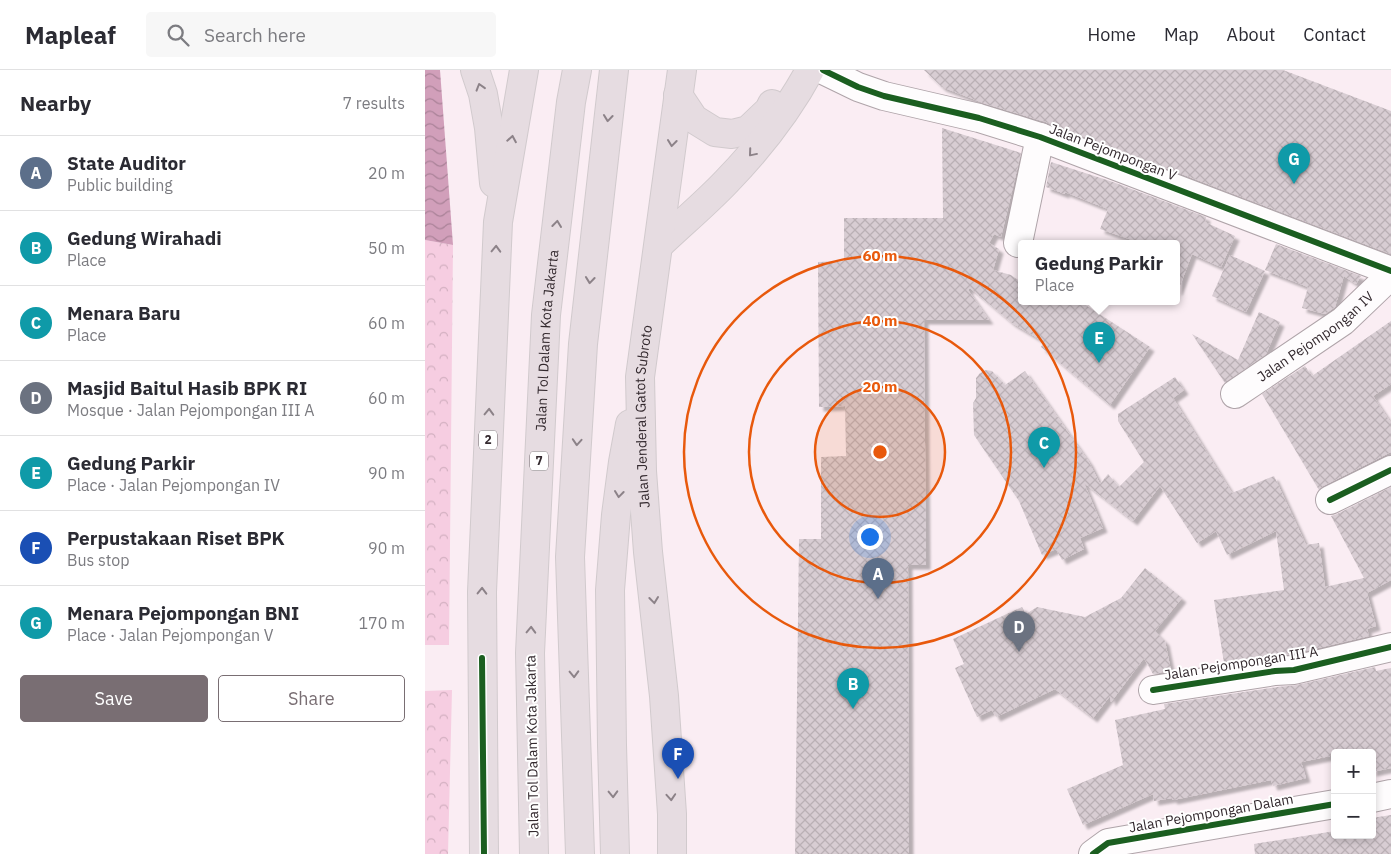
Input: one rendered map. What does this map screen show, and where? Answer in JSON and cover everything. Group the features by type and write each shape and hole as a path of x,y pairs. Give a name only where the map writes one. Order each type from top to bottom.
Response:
{"highway":[{"path":"475,70 483,94 489,128 497,222"},
{"name":"2","path":"484,854 482,592 497,222 524,70"},
{"name":"Jalan Tol Dalam Kota Jakarta","path":"534,854 531,653 546,315 571,102 577,70"},
{"path":"580,854 570,557 583,344 614,70"},
{"path":"680,82 693,119 715,132 732,134 748,130 769,110 795,70"},
{"path":"659,245 746,161 767,136 810,70"},
{"name":"Jalan Jenderal Gatot Subroto","path":"672,854 672,814 664,696 648,552 642,471 641,377 680,82"},
{"path":"615,854 610,590 616,515 623,462 641,377"}],"street":[{"name":"Jalan Pejompongan V","path":"823,70 857,87 884,96 979,118 1039,137 1391,270"},
{"path":"1019,240 1039,137"},
{"name":"Jalan Pejompongan IV","path":"1235,394 1343,321 1391,275"},
{"path":"1330,500 1391,470"},
{"name":"Jalan Pejompongan III A","path":"1153,690 1275,671 1294,670 1391,647"},
{"path":"1376,797 1391,794"},
{"name":"Jalan Pejompongan Dalam","path":"1093,854 1108,843 1331,805"}],"green space":[{"path":"425,240 453,245 449,645 425,645"},
{"path":"452,690 448,854 425,854 425,691"}],"water":[{"path":"425,70 440,70 453,245 425,240"}],"building":[{"path":"924,70 1283,70 1391,111 1391,254 1046,122 986,104 942,87"},
{"path":"942,128 1021,153 1001,237 994,234 989,243 999,249 993,270 1011,275 1018,280 1018,305 1086,305 1150,347 1110,405 1041,347 1044,342 1012,323 970,288 968,290 989,320 924,320 926,565 908,565 909,854 795,854 799,539 821,539 821,457 846,456 845,406 819,407 818,262 844,261 844,218 943,218"},
{"path":"1051,162 1113,182 1206,217 1205,222 1235,236 1221,267 1192,254 1180,286 1180,240 1132,240 1100,229 1108,209 1065,192 1065,194 1046,187"},
{"path":"1276,244 1361,276 1356,284 1344,276 1335,307 1325,314 1302,308 1308,287 1265,270"},
{"path":"1230,255 1265,271 1246,312 1212,296"},
{"path":"1259,312 1280,322 1266,354 1225,383 1192,334 1238,360"},
{"path":"1391,321 1391,384 1373,396 1391,423 1391,452 1323,486 1319,490 1262,394 1305,366 1312,376"},
{"path":"986,370 992,371 1005,385 1025,371 1089,462 1100,484 1108,474 1119,487 1144,462 1118,421 1118,414 1175,377 1184,390 1173,398 1232,493 1274,476 1306,545 1319,543 1325,587 1364,578 1331,516 1391,487 1391,580 1367,593 1376,626 1367,629 1369,636 1292,654 1224,663 1214,600 1284,590 1276,531 1227,555 1216,531 1197,543 1160,486 1133,521 1084,483 1103,528 1080,538 1084,549 1062,560 1056,549 1042,555 1019,501 974,435 973,403 976,398 976,378"},
{"path":"1145,568 1182,598 1155,631 1165,641 1171,671 1153,674 1144,658 1111,702 1110,696 1093,718 1055,689 996,717 992,710 977,717 955,668 964,664 953,639 1022,607 1026,614 1037,607 1085,617 1121,598"},
{"path":"1375,667 1376,671 1391,668 1391,768 1376,771 1376,749 1331,749 1331,756 1301,762 1306,778 1273,786 1271,780 1173,800 1172,798 1154,801 1153,794 1083,825 1067,789 1123,765 1115,720 1165,709 1164,704 1297,685"},
{"path":"1391,815 1391,854 1255,854 1254,844 1331,832 1331,839 1376,839 1376,817"}],"cycle path":[{"path":"823,70 858,87 884,96 979,118 1040,137 1391,271"},
{"path":"1330,500 1391,470"},
{"path":"1153,690 1275,671 1294,670 1391,647"},
{"path":"482,658 484,854"},
{"path":"1093,854 1108,843 1331,805"}],"place":[{"name":"Menara Pejompongan BNI","path":"1294,184"},
{"name":"Gedung Parkir","path":"1099,363"},
{"name":"Menara Baru","path":"1044,468"},
{"name":"State Auditor","path":"878,599"},
{"name":"Masjid Baitul Hasib BPK RI","path":"1019,652"},
{"name":"Gedung Wirahadi","path":"853,709"},
{"name":"Perpustakaan Riset BPK","path":"678,779"}]}
